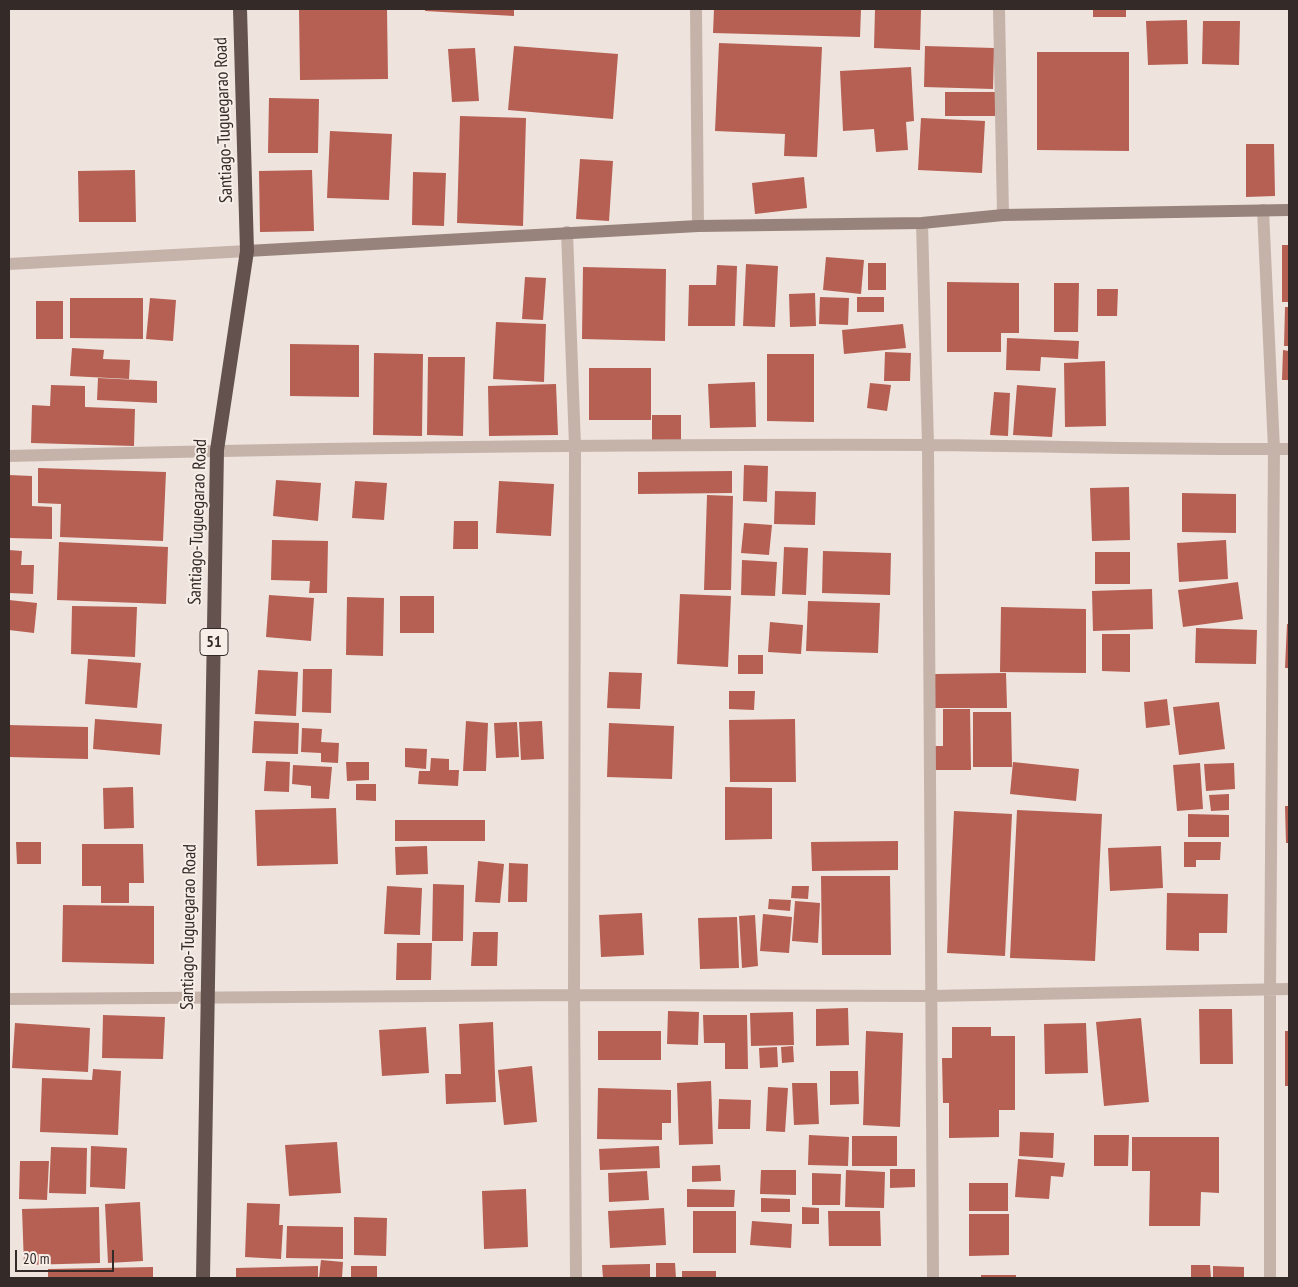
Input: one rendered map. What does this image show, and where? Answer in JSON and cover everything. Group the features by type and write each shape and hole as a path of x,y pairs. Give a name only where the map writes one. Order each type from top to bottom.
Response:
{"highway":[{"name":"Santiago-Tuguegarao Road","path":"203,1278 217,450 247,252 240,9"}],"main road":[{"path":"247,252 567,232 698,226 922,223 1002,215 1289,210"}],"street":[{"path":"696,9 698,226"},
{"path":"999,9 1002,215"},
{"path":"1263,210 1274,449 1270,1278"},
{"path":"922,223 928,445 933,1278"},
{"path":"567,232 575,446 574,995 576,1278"},
{"path":"9,264 247,252"},
{"path":"9,456 217,450 575,446 928,445 1289,449"},
{"path":"9,999 574,995 931,996 1289,989"}],"building":[{"path":"299,9 387,9 388,79 300,80"},
{"path":"425,9 514,9 514,16 425,11"},
{"path":"714,9 861,9 860,37 713,33"},
{"path":"875,9 921,9 920,50 874,48"},
{"path":"1093,9 1126,9 1126,17 1093,17"},
{"path":"1187,20 1188,64 1148,65 1146,21"},
{"path":"1203,21 1240,21 1239,65 1202,64"},
{"path":"719,43 822,47 817,157 784,156 785,134 715,131"},
{"path":"514,46 618,54 613,119 508,110"},
{"path":"925,46 994,48 993,89 924,87"},
{"path":"475,48 479,101 452,102 448,49"},
{"path":"1037,52 1129,52 1129,151 1037,150"},
{"path":"911,67 914,121 906,122 908,150 876,152 874,129 843,131 840,71"},
{"path":"945,92 995,92 995,116 945,116"},
{"path":"269,98 319,99 318,153 268,153"},
{"path":"460,116 526,118 523,226 457,223"},
{"path":"921,118 985,121 982,173 918,170"},
{"path":"330,131 392,134 389,200 327,198"},
{"path":"1246,144 1274,144 1275,196 1246,197"},
{"path":"580,159 613,161 609,221 576,219"},
{"path":"135,170 136,222 79,222 78,171"},
{"path":"312,170 314,231 260,232 259,171"},
{"path":"413,172 446,173 444,226 412,225"},
{"path":"804,177 807,208 755,214 752,183"},
{"path":"1282,245 1289,245 1289,302 1282,302"},
{"path":"826,257 864,260 861,294 823,290"},
{"path":"868,263 886,263 886,290 868,290"},
{"path":"746,264 778,266 775,327 743,326"},
{"path":"717,265 737,266 735,326 688,326 689,285 716,285"},
{"path":"583,267 666,269 665,341 582,339"},
{"path":"525,277 546,278 543,320 522,319"},
{"path":"947,282 1019,283 1019,333 1001,333 1001,352 947,352"},
{"path":"1054,283 1079,283 1078,332 1054,332"},
{"path":"1097,289 1118,289 1117,316 1097,316"},
{"path":"815,293 816,326 790,327 789,294"},
{"path":"820,297 849,298 848,325 819,324"},
{"path":"857,297 884,297 884,312 857,312"},
{"path":"70,298 143,298 143,339 70,338"},
{"path":"150,298 176,300 173,341 146,339"},
{"path":"36,301 63,301 63,339 36,339"},
{"path":"1285,307 1289,307 1289,346 1284,346"},
{"path":"496,322 546,324 544,382 493,379"},
{"path":"903,324 906,348 844,354 842,330"},
{"path":"1007,338 1079,341 1078,359 1041,357 1040,371 1006,370"},
{"path":"290,344 359,345 359,397 290,396"},
{"path":"72,348 104,350 103,359 130,360 129,379 70,376"},
{"path":"1283,350 1289,351 1289,380 1282,380"},
{"path":"885,352 911,353 910,381 884,381"},
{"path":"374,353 423,354 422,436 373,435"},
{"path":"767,354 814,354 814,422 767,421"},
{"path":"428,357 465,357 463,436 427,435"},
{"path":"1105,361 1106,426 1065,427 1064,363"},
{"path":"589,368 651,368 651,420 589,420"},
{"path":"98,378 157,381 157,403 97,400"},
{"path":"755,382 756,427 710,428 708,384"},
{"path":"870,383 891,385 887,411 867,408"},
{"path":"556,384 558,435 489,436 488,386"},
{"path":"51,385 85,386 85,407 135,409 134,446 31,443 32,405 50,406"},
{"path":"1017,385 1056,388 1052,437 1013,435"},
{"path":"994,392 1010,393 1008,436 990,435"},
{"path":"652,415 681,415 681,443 652,444"},
{"path":"744,465 768,466 767,502 743,501"},
{"path":"38,468 166,472 163,541 60,537 61,504 38,503"},
{"path":"732,471 732,493 638,494 638,472"},
{"path":"9,475 32,476 32,506 52,507 52,539 9,538"},
{"path":"276,480 321,483 318,521 273,516"},
{"path":"355,481 387,483 384,520 352,518"},
{"path":"499,481 554,484 551,536 496,533"},
{"path":"1129,487 1130,540 1092,541 1090,488"},
{"path":"775,491 816,492 815,525 774,524"},
{"path":"1182,493 1236,494 1236,533 1182,532"},
{"path":"707,495 733,496 731,590 704,590"},
{"path":"454,521 478,521 478,549 453,549"},
{"path":"744,523 772,525 769,555 741,553"},
{"path":"272,540 328,541 327,593 309,593 310,581 271,580"},
{"path":"1226,540 1228,579 1179,582 1177,543"},
{"path":"59,542 168,547 166,604 57,600"},
{"path":"784,547 808,548 806,595 782,594"},
{"path":"9,550 22,551 21,565 34,565 33,594 9,593"},
{"path":"823,551 891,553 890,595 822,593"},
{"path":"1095,552 1130,552 1130,584 1095,584"},
{"path":"742,560 777,562 775,596 741,595"},
{"path":"1238,582 1243,619 1183,627 1178,590"},
{"path":"1152,589 1153,629 1093,631 1092,591"},
{"path":"680,594 731,596 728,667 677,664"},
{"path":"269,595 314,598 311,641 266,637"},
{"path":"400,596 434,596 434,633 400,633"},
{"path":"347,597 384,598 383,656 346,655"},
{"path":"9,600 37,603 34,633 9,630"},
{"path":"808,601 880,603 878,653 806,651"},
{"path":"72,606 137,607 135,657 71,654"},
{"path":"1001,607 1086,609 1086,673 1000,672"},
{"path":"770,622 803,625 801,654 768,652"},
{"path":"1287,624 1289,624 1289,668 1285,668"},
{"path":"1196,628 1257,630 1256,664 1195,663"},
{"path":"1102,634 1130,634 1130,672 1102,671"},
{"path":"738,655 763,655 763,674 738,674"},
{"path":"88,659 141,663 137,708 85,704"},
{"path":"303,669 332,669 331,713 302,712"},
{"path":"258,670 298,672 296,716 255,714"},
{"path":"609,672 642,673 640,709 607,708"},
{"path":"1006,673 1007,708 935,708 935,674"},
{"path":"729,691 755,691 754,710 729,709"},
{"path":"1167,699 1170,725 1146,728 1144,702"},
{"path":"1219,702 1225,749 1179,755 1173,707"},
{"path":"943,709 970,709 971,770 932,770 932,746 943,746"},
{"path":"973,712 1011,712 1012,767 973,767"},
{"path":"95,719 162,724 160,755 93,749"},
{"path":"795,719 796,782 730,782 729,720"},
{"path":"254,721 299,723 298,754 252,753"},
{"path":"466,721 488,723 486,771 463,771"},
{"path":"542,721 544,759 521,760 519,722"},
{"path":"517,722 519,757 496,758 494,723"},
{"path":"609,723 674,726 672,779 607,777"},
{"path":"9,725 88,727 88,759 9,757"},
{"path":"302,728 322,729 321,742 339,743 338,763 321,762 321,753 301,752"},
{"path":"405,748 427,749 426,769 405,767"},
{"path":"431,758 449,759 449,770 459,770 458,786 418,784 419,771 430,771"},
{"path":"266,761 290,762 289,792 264,791"},
{"path":"346,762 369,762 369,780 347,781"},
{"path":"1013,762 1079,769 1076,801 1010,794"},
{"path":"1200,763 1203,809 1177,811 1173,765"},
{"path":"1234,763 1235,789 1206,791 1204,764"},
{"path":"293,765 332,767 329,799 311,798 311,786 292,784"},
{"path":"356,784 376,784 376,801 356,800"},
{"path":"133,787 134,828 104,829 103,788"},
{"path":"725,787 772,788 772,839 725,840"},
{"path":"1229,794 1229,810 1211,811 1209,795"},
{"path":"1285,806 1289,806 1289,843 1286,843"},
{"path":"336,808 338,864 257,866 255,810"},
{"path":"1017,810 1102,814 1095,961 1010,958"},
{"path":"954,811 1012,814 1005,956 947,953"},
{"path":"1188,814 1229,815 1229,837 1188,837"},
{"path":"395,820 485,820 485,841 395,841"},
{"path":"898,841 898,870 812,871 811,842"},
{"path":"16,842 41,842 41,864 17,864"},
{"path":"1184,842 1221,842 1220,860 1196,860 1196,867 1184,867"},
{"path":"82,844 143,844 144,883 129,883 129,903 101,903 101,886 82,886"},
{"path":"427,846 428,874 396,875 395,847"},
{"path":"1161,846 1163,888 1110,891 1108,848"},
{"path":"478,861 504,864 500,903 475,902"},
{"path":"509,863 528,864 527,902 508,902"},
{"path":"821,876 890,876 891,955 822,955"},
{"path":"433,884 464,885 463,941 432,941"},
{"path":"387,886 422,888 420,935 384,934"},
{"path":"792,886 809,886 808,899 791,898"},
{"path":"1167,893 1228,894 1227,933 1199,933 1199,951 1166,950"},
{"path":"769,899 791,900 790,911 768,909"},
{"path":"795,901 820,903 818,943 792,941"},
{"path":"63,905 154,906 154,964 62,962"},
{"path":"642,913 644,955 601,957 599,915"},
{"path":"763,914 792,917 789,953 760,951"},
{"path":"755,915 758,966 742,968 739,916"},
{"path":"737,917 739,968 700,969 698,918"},
{"path":"473,932 498,932 497,966 471,966"},
{"path":"397,943 432,943 431,980 396,980"},
{"path":"848,1008 849,1045 816,1046 816,1009"},
{"path":"1199,1009 1232,1009 1233,1064 1200,1064"},
{"path":"668,1011 699,1012 698,1045 667,1044"},
{"path":"793,1012 794,1045 751,1046 750,1013"},
{"path":"103,1015 165,1017 163,1059 102,1058"},
{"path":"703,1015 747,1015 748,1069 725,1069 725,1043 704,1043"},
{"path":"1141,1018 1149,1102 1104,1106 1096,1022"},
{"path":"493,1022 496,1102 446,1104 445,1074 461,1074 459,1024"},
{"path":"15,1023 90,1028 88,1072 12,1068"},
{"path":"1086,1023 1088,1073 1045,1074 1044,1024"},
{"path":"426,1027 429,1073 382,1076 379,1030"},
{"path":"952,1027 991,1027 991,1036 1015,1036 1015,1110 999,1110 999,1137 949,1138 949,1103 943,1103 942,1058 952,1058"},
{"path":"598,1031 661,1031 661,1060 598,1060"},
{"path":"866,1031 903,1033 900,1127 863,1125"},
{"path":"1285,1031 1289,1031 1289,1086 1285,1086"},
{"path":"793,1046 794,1062 782,1063 781,1047"},
{"path":"777,1047 778,1067 760,1068 759,1048"},
{"path":"532,1066 537,1122 504,1125 498,1070"},
{"path":"93,1069 121,1071 118,1135 40,1132 42,1078 92,1080"},
{"path":"830,1071 858,1071 859,1104 830,1105"},
{"path":"711,1081 713,1144 679,1145 677,1083"},
{"path":"792,1083 817,1083 819,1124 794,1125"},
{"path":"768,1087 788,1088 785,1132 766,1131"},
{"path":"598,1088 671,1090 671,1123 662,1123 662,1140 597,1139"},
{"path":"719,1099 751,1100 750,1129 718,1129"},
{"path":"1020,1132 1054,1133 1053,1158 1019,1156"},
{"path":"809,1135 849,1137 848,1166 808,1165"},
{"path":"1094,1135 1129,1135 1128,1166 1094,1166"},
{"path":"852,1136 897,1136 897,1166 852,1166"},
{"path":"1132,1137 1219,1137 1219,1193 1201,1192 1200,1226 1149,1226 1150,1171 1132,1171"},
{"path":"337,1142 341,1193 289,1196 285,1145"},
{"path":"91,1146 127,1148 125,1189 90,1187"},
{"path":"659,1146 660,1168 600,1170 599,1149"},
{"path":"51,1147 87,1148 86,1194 49,1193"},
{"path":"1018,1159 1065,1163 1063,1177 1051,1176 1049,1199 1015,1197"},
{"path":"20,1161 49,1161 47,1200 19,1199"},
{"path":"720,1165 721,1181 692,1182 692,1166"},
{"path":"890,1169 915,1169 915,1187 890,1188"},
{"path":"761,1170 796,1170 796,1195 760,1194"},
{"path":"846,1170 885,1172 884,1208 845,1207"},
{"path":"647,1171 649,1200 609,1202 608,1173"},
{"path":"812,1173 841,1174 840,1205 812,1205"},
{"path":"969,1183 1008,1183 1008,1211 969,1211"},
{"path":"526,1189 528,1247 484,1249 482,1191"},
{"path":"687,1189 735,1190 734,1207 687,1207"},
{"path":"761,1198 790,1199 790,1212 761,1212"},
{"path":"140,1202 143,1261 108,1263 105,1204"},
{"path":"247,1203 280,1204 279,1225 283,1225 281,1259 245,1257"},
{"path":"99,1207 100,1263 24,1265 22,1209"},
{"path":"802,1207 819,1208 819,1224 802,1224"},
{"path":"664,1208 666,1245 610,1248 608,1211"},
{"path":"693,1211 736,1211 736,1253 693,1253"},
{"path":"828,1211 880,1211 881,1246 829,1246"},
{"path":"969,1214 1009,1214 1009,1255 969,1256"},
{"path":"354,1217 387,1218 386,1256 354,1255"},
{"path":"752,1221 792,1224 791,1248 750,1245"},
{"path":"287,1226 343,1227 343,1259 286,1258"},
{"path":"321,1260 343,1262 342,1278 319,1278"},
{"path":"656,1263 675,1263 676,1278 656,1278"},
{"path":"650,1264 650,1278 603,1278 602,1265"},
{"path":"1191,1265 1210,1265 1211,1278 1191,1278"},
{"path":"318,1266 318,1278 236,1278 236,1268"},
{"path":"351,1266 377,1266 377,1278 351,1278"},
{"path":"1213,1266 1244,1267 1244,1278 1213,1278"},
{"path":"153,1267 153,1278 48,1278 48,1269"},
{"path":"682,1271 716,1271 716,1278 682,1278"},
{"path":"981,1275 1016,1275 1016,1278 981,1278"}]}
